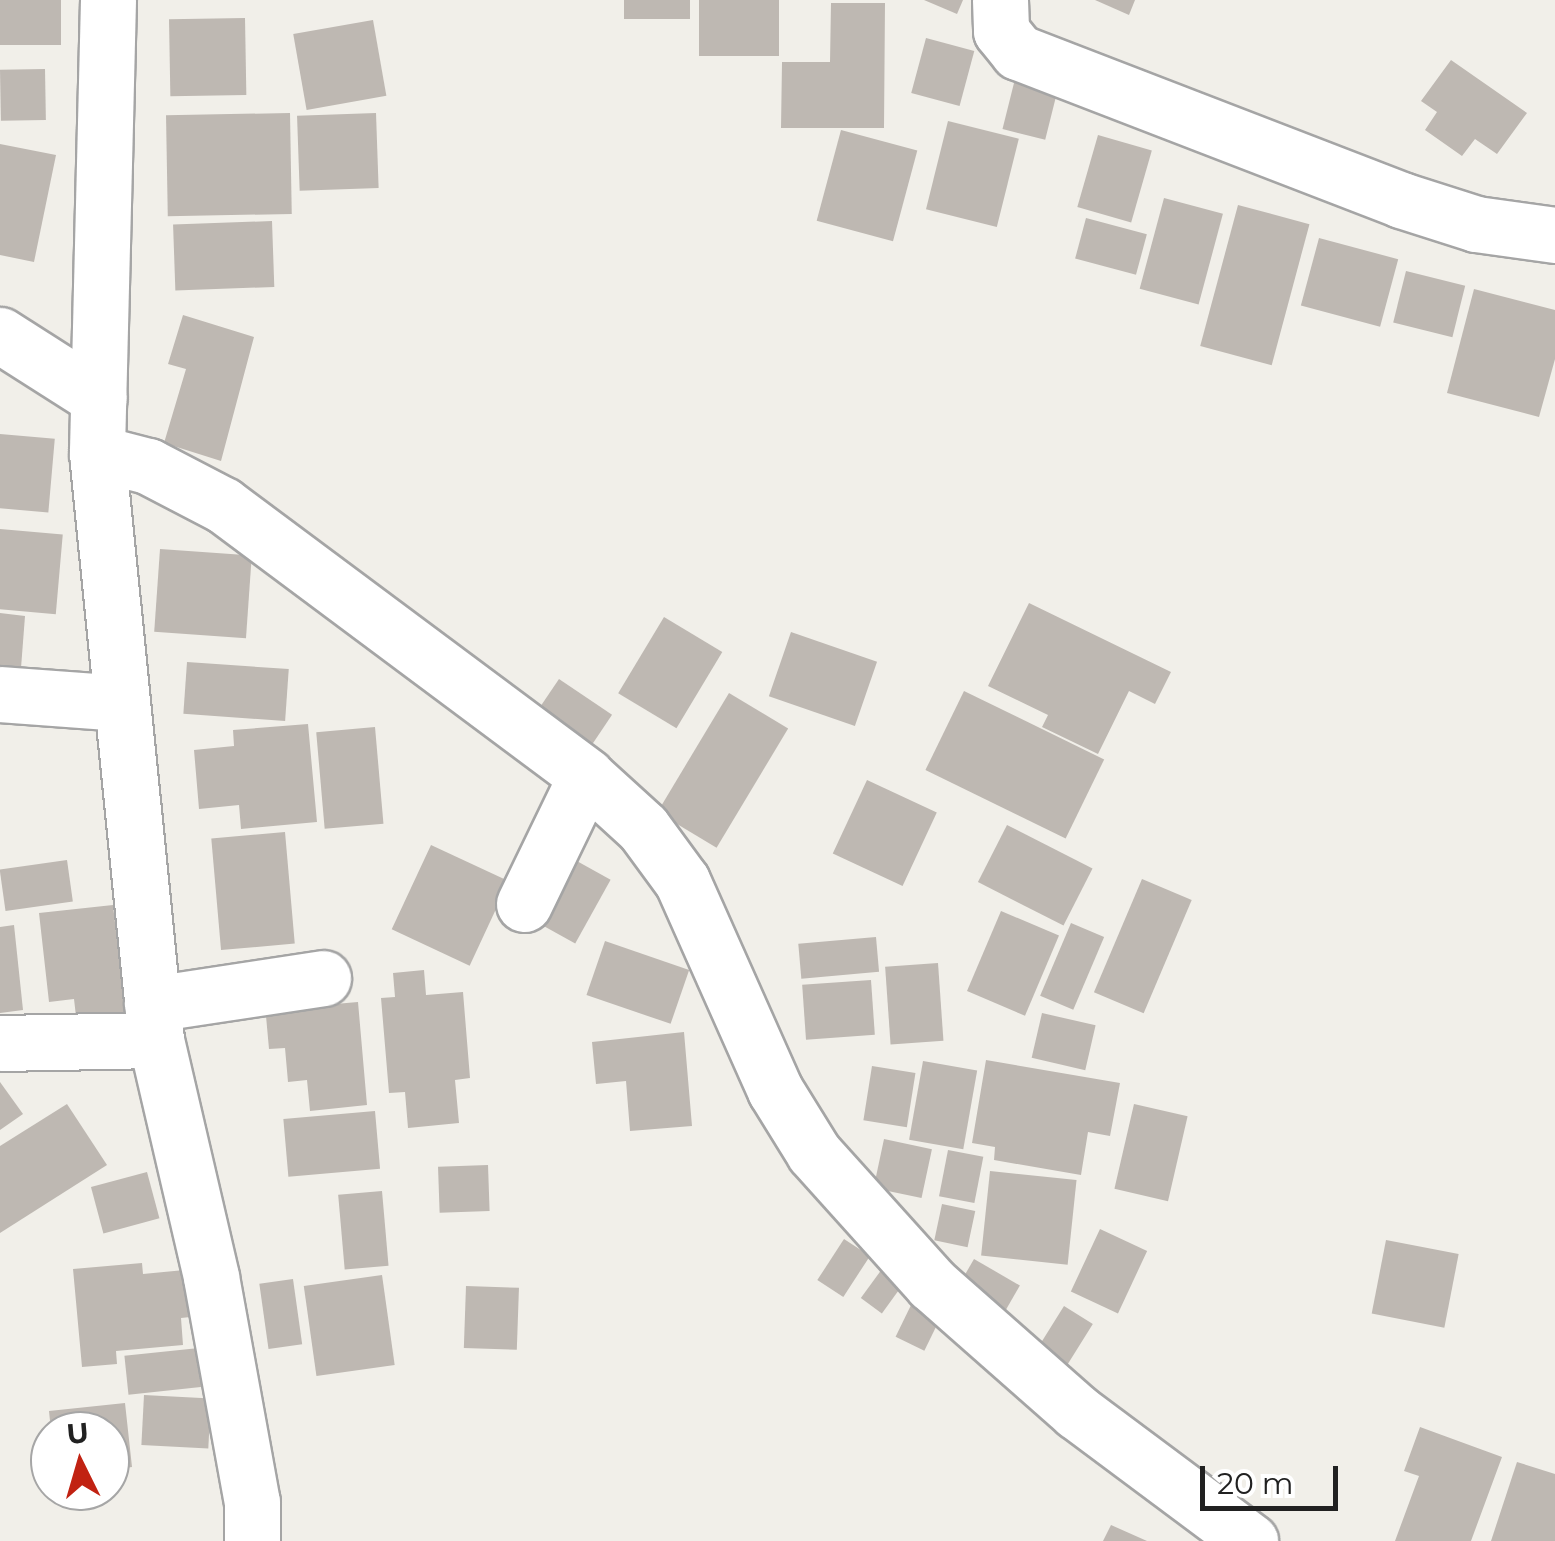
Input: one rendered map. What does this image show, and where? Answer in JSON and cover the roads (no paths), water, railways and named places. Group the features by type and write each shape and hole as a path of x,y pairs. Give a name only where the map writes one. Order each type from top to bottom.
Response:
{"street":[{"path":"118,0 108,0 97,452 154,1022 212,1277 252,1502 252,1541"},
{"path":"1000,0 1001,31 1018,52 1401,200 1476,224 1555,234"},
{"path":"0,335 99,398"},
{"path":"97,452 148,466 223,505 586,776 643,828 682,881 776,1090 814,1153 932,1284 1076,1412 1250,1541"},
{"path":"0,694 122,703"},
{"path":"524,904 586,776"},
{"path":"0,1043 154,1022 322,978"}]}
